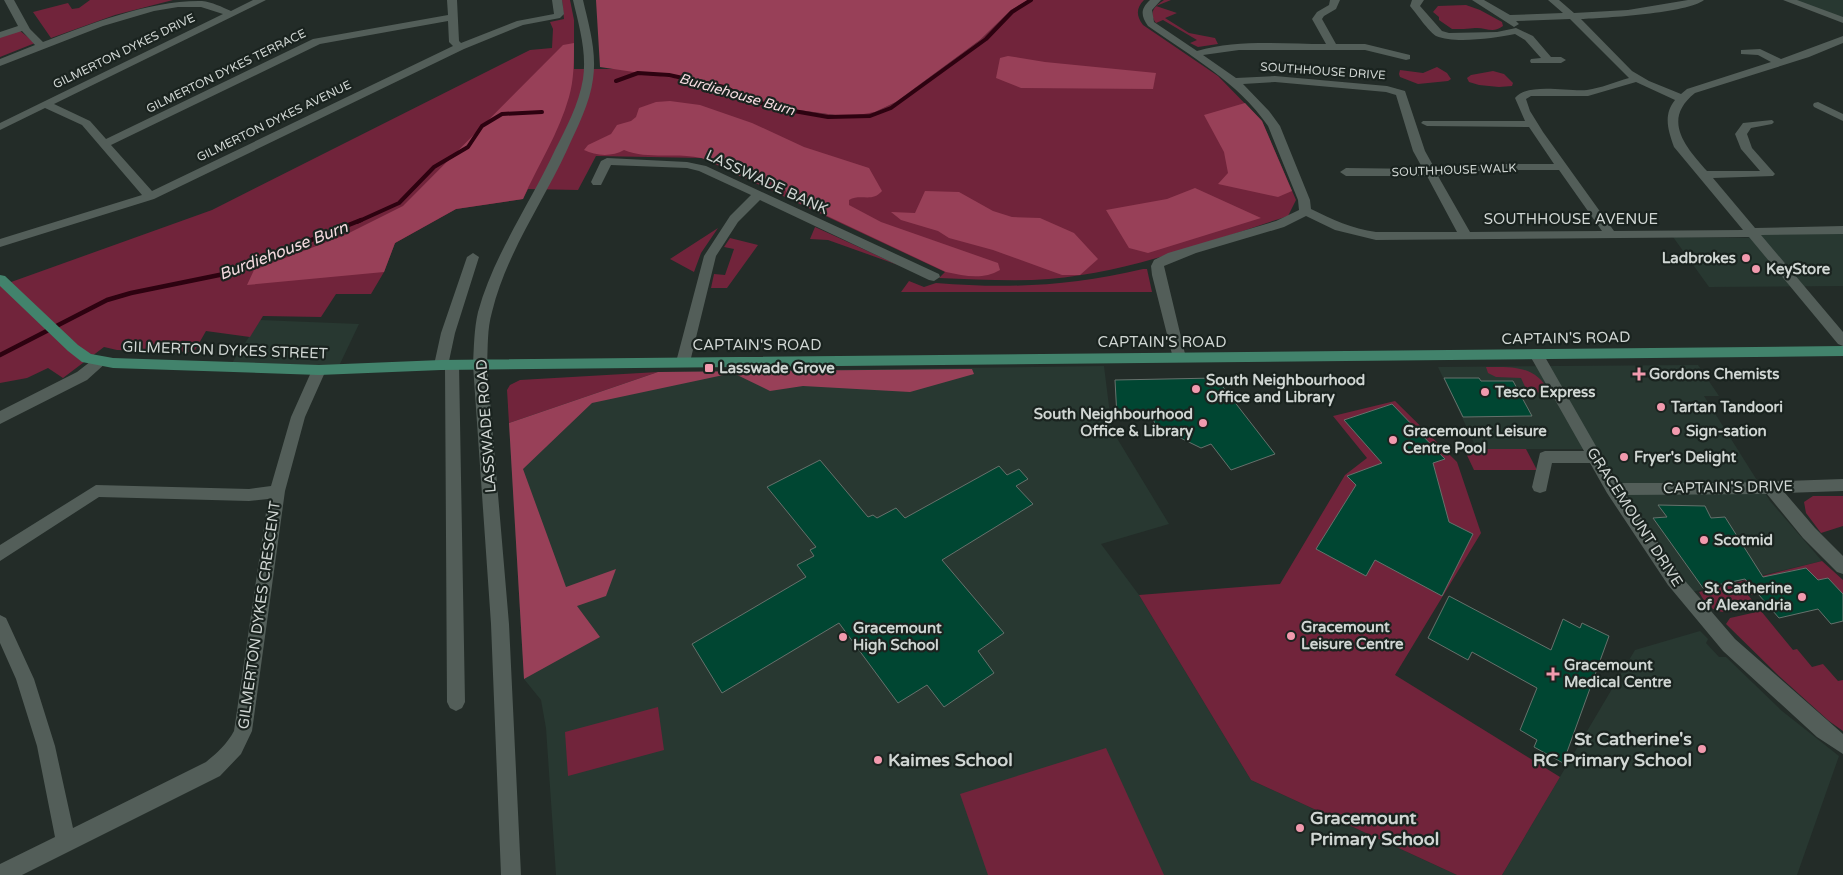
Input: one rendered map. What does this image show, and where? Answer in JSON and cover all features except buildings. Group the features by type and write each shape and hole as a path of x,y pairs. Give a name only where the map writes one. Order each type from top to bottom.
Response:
{"main road":[{"name":"GILMERTON DYKES STREET","path":"0,279 73,348 87,358 100,362 319,370 480,365"},
{"name":"CAPTAIN'S ROAD","path":"480,365 1843,351"}],"street":[{"path":"9,0 24,27 34,40 42,46"},
{"name":"GILMERTON DYKES DRIVE","path":"0,128 44,104 261,0"},
{"path":"452,0 454,42 460,47"},
{"name":"GILMERTON DYKES AVENUE","path":"0,243 150,196 460,47 520,23 557,16 559,14 557,0"},
{"name":"LASSWADE ROAD","path":"511,875 500,624 480,365 482,333 491,294 506,257 560,154 586,90 588,54 584,20 578,0"},
{"path":"1156,0 1147,8 1148,20 1155,28 1197,54 1234,81 1265,113 1274,126 1304,200 1305,211 1294,219 1229,238 1159,262 1158,275 1179,358"},
{"path":"1333,47 1317,19 1320,14 1333,7 1335,0"},
{"path":"1419,0 1416,1 1415,6 1434,31 1444,35 1497,35 1516,32 1529,38 1549,61"},
{"path":"1477,0 1508,18 1518,29 1516,32"},
{"path":"1553,0 1572,15 1622,68 1636,79 1681,98"},
{"path":"1508,18 1657,9 1699,0"},
{"path":"1788,0 1843,20"},
{"path":"0,63 132,14 161,7 193,2 230,14"},
{"name":"GILMERTON DYKES TERRACE","path":"104,144 317,41 452,17"},
{"path":"0,35 24,27"},
{"path":"1843,39 1806,55 1700,87 1681,98 1672,114 1673,129 1680,147 1843,341"},
{"path":"1197,54 1211,50 1239,47 1333,47 1372,48 1406,57"},
{"path":"1745,52 1763,49 1780,63"},
{"path":"1535,61 1561,60"},
{"name":"SOUTHHOUSE DRIVE","path":"1234,81 1275,79 1395,90 1403,96 1419,151 1466,236"},
{"path":"1611,235 1533,124 1520,102 1520,98 1525,94 1588,93 1636,79"},
{"path":"44,104 82,120 150,196"},
{"path":"1818,105 1843,118"},
{"path":"1704,175 1769,174 1747,149 1741,134 1747,125 1768,122"},
{"path":"1427,123 1533,124"},
{"name":"LASSWADE BANK","path":"597,182 607,161 687,165 702,168 928,277"},
{"name":"SOUTHHOUSE WALK","path":"1346,172 1431,173 1485,167 1562,167"},
{"path":"683,362 710,256 734,218 758,195"},
{"name":"SOUTHHOUSE AVENUE","path":"1305,211 1339,227 1362,234 1466,236 1611,235 1843,230"},
{"name":"LASSWADE ROAD","path":"456,702 447,365 448,333 473,257"},
{"name":"GRACEMOUNT DRIVE","path":"1536,354 1613,489 1674,580 1708,622 1746,661 1843,745"},
{"path":"0,418 82,376 100,362"},
{"name":"GILMERTON DYKES CRESCENT","path":"0,875 213,769 229,756 238,744 243,732 277,492 298,417 319,370"},
{"path":"1540,487 1545,457 1595,457"},
{"name":"CAPTAIN'S DRIVE","path":"1613,489 1727,489 1843,485"},
{"path":"1771,487 1808,533 1843,567"},
{"path":"0,554 96,491 249,495 277,492"},
{"path":"0,623 25,679 46,746 66,842"}],"shaded area":[{"path":"90,0 173,0 115,15 51,38 33,12 68,3 72,9 79,8"},
{"path":"562,0 570,0 574,20 574,69 650,69 784,108 835,115 875,112 896,102 980,40 1011,10 1028,0 1144,0 1139,6 1138,12 1143,25 1218,76 1262,121 1296,200 1288,216 1200,245 1110,270 1035,280 939,278 945,272 702,158 596,156 578,190 528,189 523,199 456,209 395,243 384,272 371,294 336,294 321,317 263,316 250,337 206,331 194,352 117,350 104,347 63,378 48,368 27,378 0,383 0,286 212,210 530,50 552,48 553,29 550,22 564,19"},
{"path":"596,0 1028,0 1011,10 980,40 896,102 875,112 858,115 835,115 784,108 681,79 600,67"},
{"path":"1164,0 1171,0 1157,6"},
{"path":"1792,0 1843,0 1843,18"},
{"path":"1466,5 1502,22 1503,26 1496,30 1479,28 1452,29 1439,20 1439,17 1433,12 1438,6"},
{"path":"1156,6 1177,13 1165,18 1189,33 1215,38 1218,44 1198,47 1190,43 1197,40 1163,20 1156,23 1153,12"},
{"path":"19,30 35,43 0,57 0,36"},
{"path":"574,43 572,84 565,110 523,199 456,209 395,243 384,272 247,285 254,270 345,235 403,206 563,45"},
{"path":"1008,56 1045,62 1156,73 1153,89 1021,88 996,78 1000,58"},
{"path":"1437,67 1447,73 1451,79 1448,81 1418,84 1400,77 1399,74 1400,70 1423,73"},
{"path":"1493,71 1504,74 1513,83 1512,86 1479,85 1469,82 1467,78 1471,75"},
{"path":"670,101 700,105 752,123 804,147 869,168 882,191 878,195 870,197 853,198 849,200 849,205 881,222 998,263 1000,270 980,276 967,276 946,272 787,197 783,184 775,179 746,178 713,162 692,156 643,155 624,150 609,155 594,154 584,150 588,145 611,134 617,125 631,121 636,117 639,108 656,102"},
{"path":"1245,103 1262,121 1292,191 1278,197 1218,184 1228,173 1224,152 1204,115"},
{"path":"1195,188 1261,218 1148,253 1129,248 1106,210 1167,199"},
{"path":"925,191 959,192 993,211 1012,217 1040,218 1074,233 1098,259 1080,275 1062,275 993,250 949,238 938,231 901,220 891,212 915,213"},
{"path":"815,227 898,265 828,240 810,239"},
{"path":"718,228 701,253 694,272 670,259"},
{"path":"1843,233 1843,286 1709,287 1673,237 1747,238 1761,234"},
{"path":"730,238 758,245 727,288 711,288 714,274 725,275 734,249 724,247"},
{"path":"1147,269 1152,292 901,292 909,281 924,287 936,283 990,286 1040,285 1116,275"},
{"path":"260,320 359,324 339,366 232,363"},
{"path":"1698,365 1719,396 1704,396 1770,501 1822,561 1692,592 1597,449 1477,449 1438,367"},
{"name":"Gracemount High School","path":"1104,366 1112,430 1169,524 1101,544 1139,595 1251,780 1457,875 556,875 546,728 541,700 524,679 509,423 658,372"},
{"path":"1486,367 1514,368 1530,372 1544,383 1549,392 1528,393 1521,378 1496,377 1488,373"},
{"path":"972,369 974,374 910,392 803,386 770,391 733,373 592,403 523,469 566,587 616,569 606,596 577,606 600,637 524,679 509,423 658,372"},
{"path":"658,372 509,423 507,390 510,385 520,380"},
{"name":"Gracemount Leisure Centre","path":"1395,401 1457,462 1481,533 1395,675 1560,777 1502,875 1457,875 1251,780 1139,595 1280,584 1345,475 1367,458 1333,416"},
{"path":"1464,449 1526,449 1537,470 1474,470"},
{"path":"1813,496 1843,496 1843,526 1821,533 1806,513 1804,502"},
{"path":"1822,561 1843,580 1843,594 1818,580 1806,568 1784,572 1758,594 1748,595 1756,605 1730,612 1717,611 1705,601 1699,592"},
{"path":"1761,611 1793,650 1797,649 1812,667 1823,664 1838,681 1843,680 1843,731 1829,721 1779,676 1726,624 1730,618"},
{"name":"St Catherine's RC Primary School","path":"1700,631 1708,639 1706,643 1719,657 1726,657 1782,711 1839,756 1797,875 1502,875 1635,650"},
{"path":"658,707 664,750 568,776 565,732"},
{"path":"1106,748 1164,875 988,875 960,794"}],"waterway":[{"name":"Burdiehouse Burn","path":"616,81 638,73 669,75 724,87 757,102 788,110 828,117 870,116 891,108 986,39 1012,12 1031,0"},
{"name":"Burdiehouse Burn","path":"357,222 399,203 434,167 468,147 482,126 502,114 542,112"},
{"name":"Burdiehouse Burn","path":"0,355 107,300 131,293 229,273 361,220"}],"place":[{"name":"Ladbrokes","path":"1746,258"},
{"name":"KeyStore","path":"1756,269"},
{"name":"Lasswade Grove","path":"709,368"},
{"name":"Gordons Chemists","path":"1639,374"},
{"name":"South Neighbourhood Office and Library","path":"1196,389"},
{"name":"Tesco Express","path":"1485,392"},
{"name":"Tartan Tandoori","path":"1661,407"},
{"name":"South Neighbourhood Office & Library","path":"1203,423"},
{"name":"Sign-sation","path":"1676,431"},
{"name":"Gracemount Leisure Centre Pool","path":"1393,440"},
{"name":"Fryer's Delight","path":"1624,457"},
{"name":"Scotmid","path":"1704,540"},
{"name":"St Catherine of Alexandria","path":"1802,597"},
{"name":"Gracemount Leisure Centre","path":"1291,636"},
{"name":"Gracemount High School","path":"843,637"},
{"name":"Gracemount Medical Centre","path":"1553,674"},
{"name":"St Catherine's RC Primary School","path":"1702,749"},
{"name":"Kaimes School","path":"878,760"},
{"name":"Gracemount Primary School","path":"1300,828"}]}
